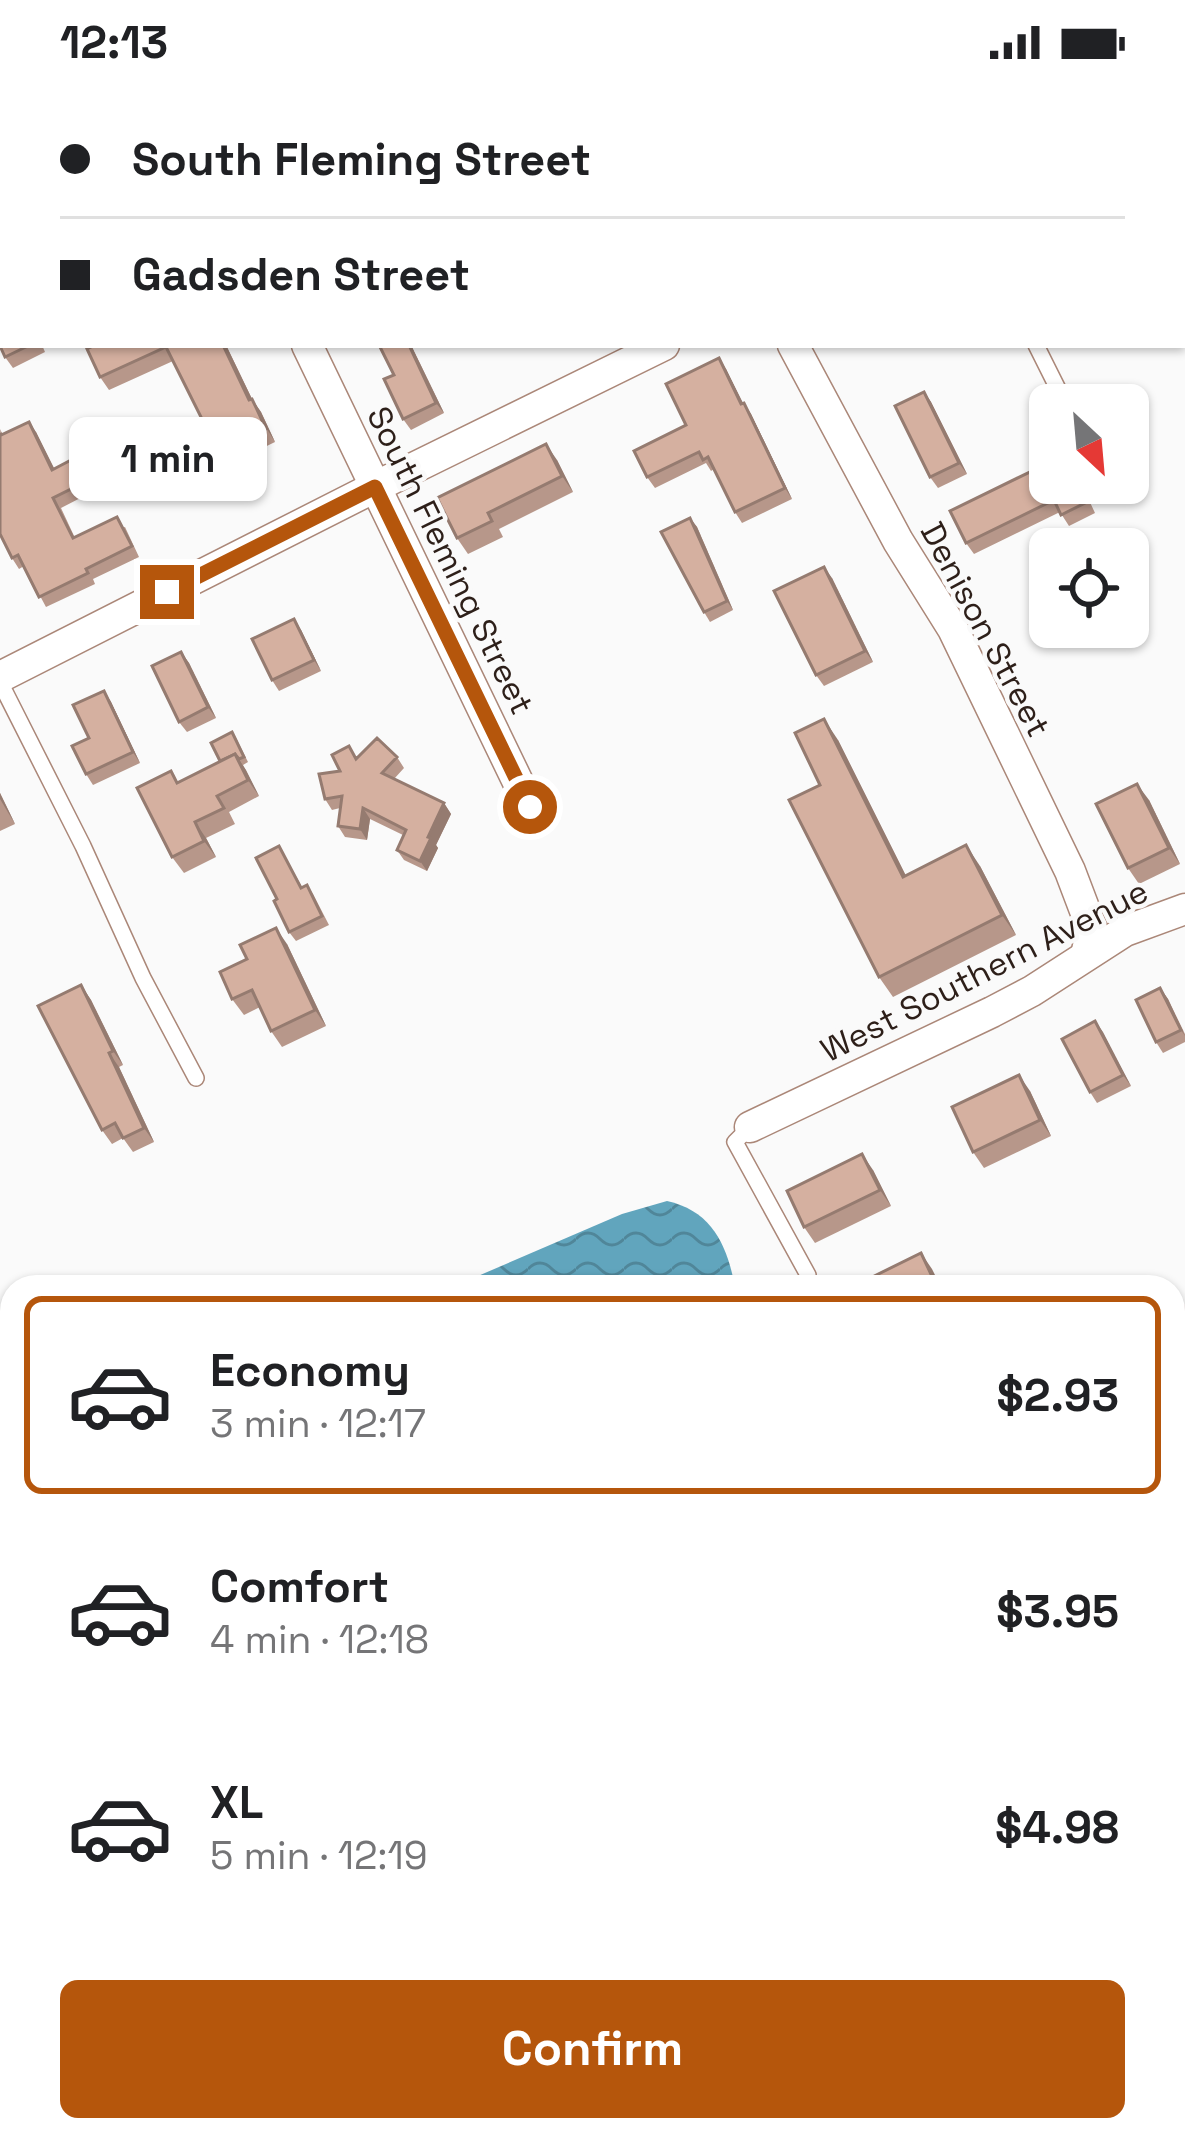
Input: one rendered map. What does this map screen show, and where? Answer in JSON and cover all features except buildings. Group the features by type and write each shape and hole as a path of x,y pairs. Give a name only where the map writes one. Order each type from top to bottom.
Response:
{"street":[{"name":"South Fleming Street","path":"308,348 530,807"},
{"path":"0,679 658,348"},
{"name":"Denison Street","path":"795,348 898,541 953,629 1070,871 1092,928 1086,955"},
{"name":"West Southern Avenue","path":"750,1127 992,1012 1125,931 1185,909"}],"lane":[{"path":"1038,348 1056,384"},
{"path":"0,679 196,1078"},
{"path":"750,1127 735,1142 808,1275"}],"water":[{"path":"667,1201 683,1206 715,1232 732,1275 480,1275 622,1214"}],"route":[{"path":"167,592 375,487 530,807"}]}
